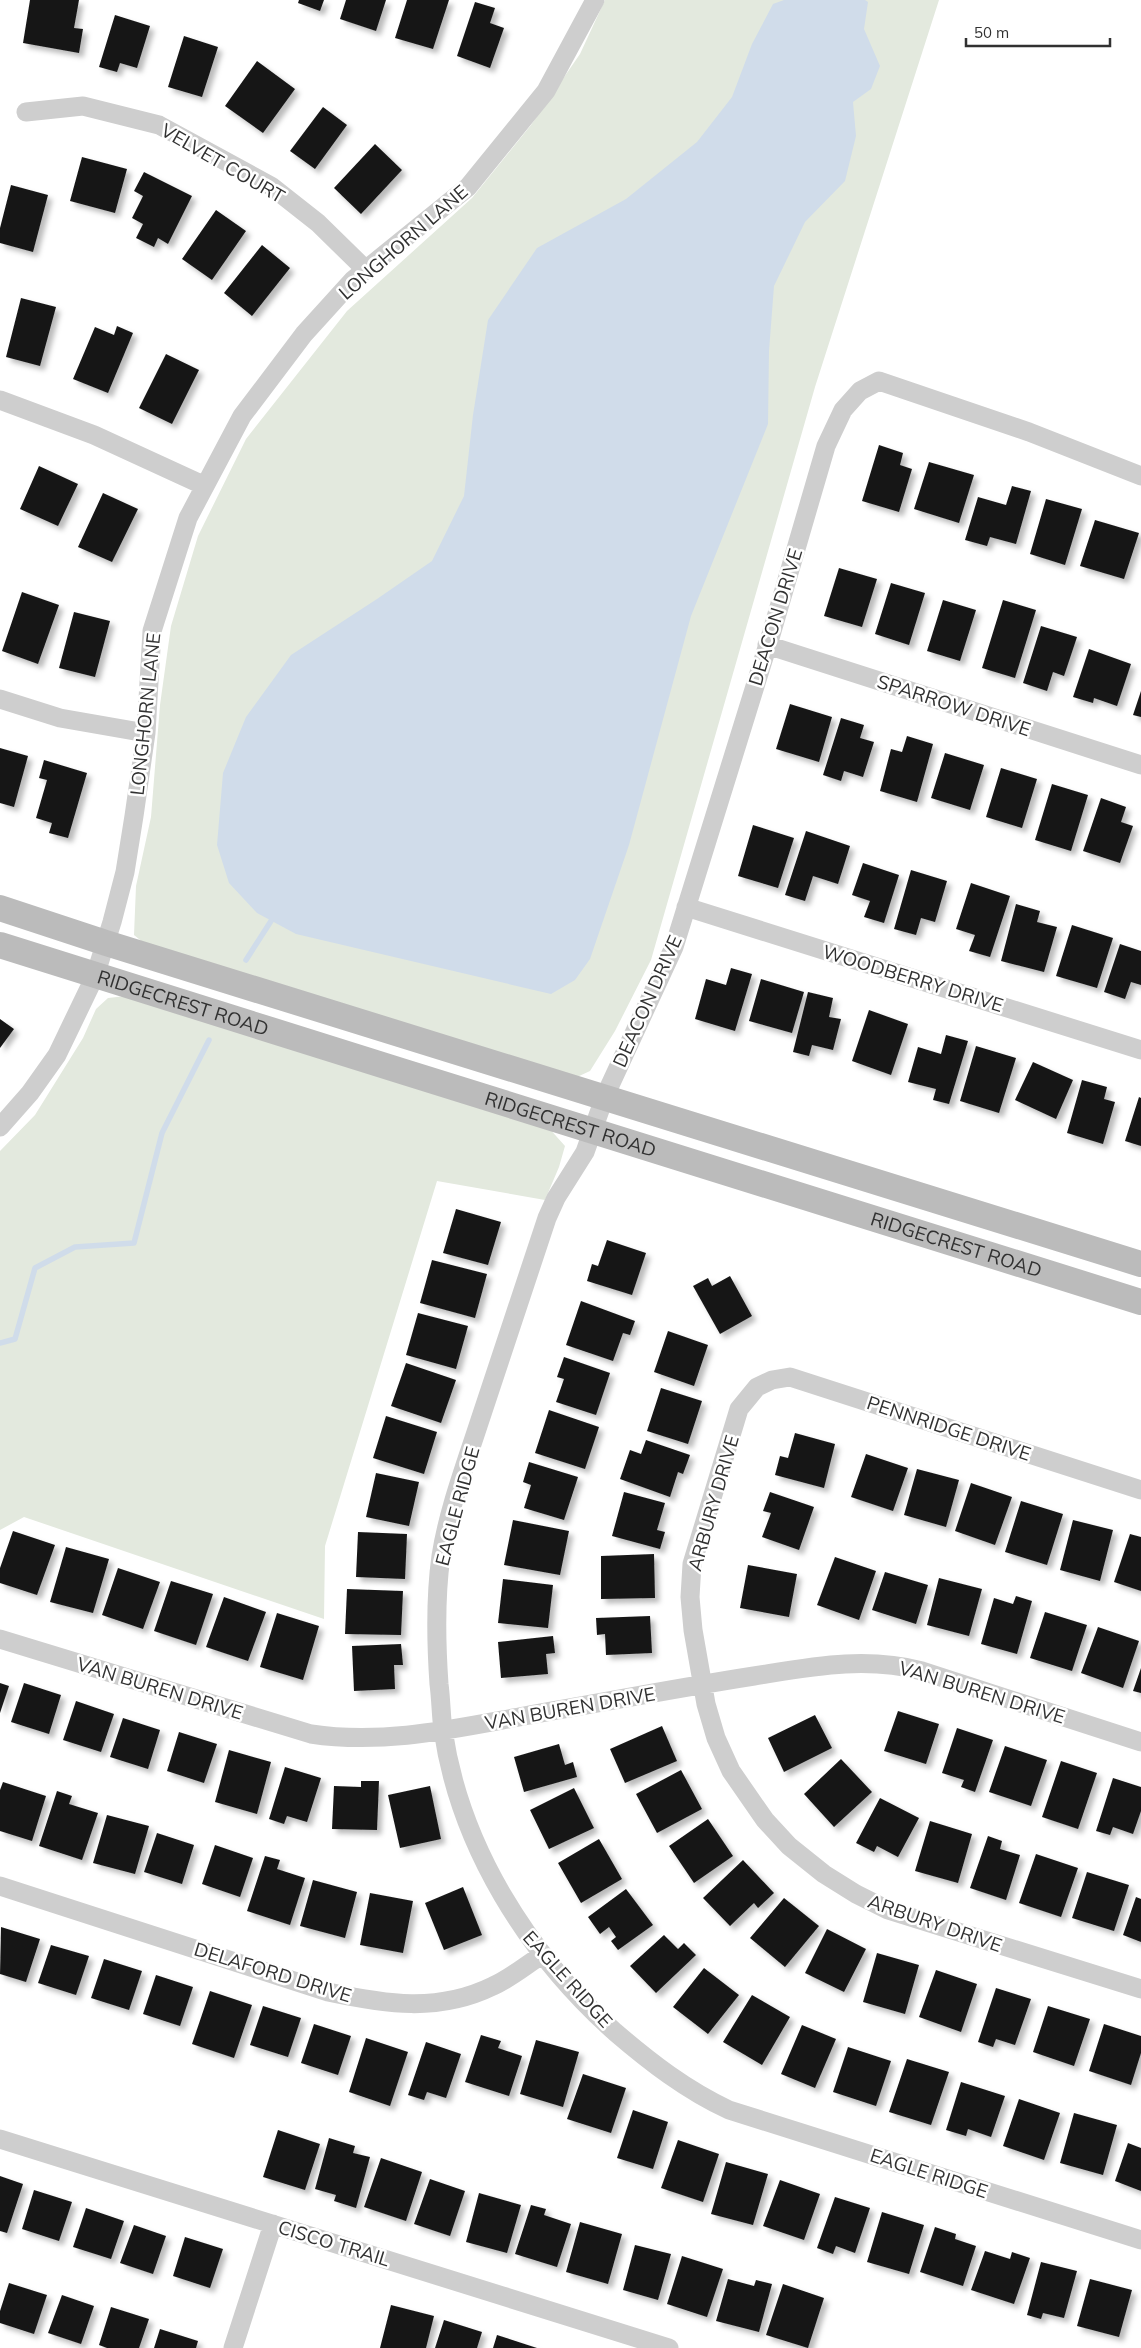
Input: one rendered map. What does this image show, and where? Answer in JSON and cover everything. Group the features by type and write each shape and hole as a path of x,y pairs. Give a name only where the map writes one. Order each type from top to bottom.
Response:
{"main road":[{"name":"RIDGECREST ROAD","path":"0,908 1141,1264"},
{"name":"RIDGECREST ROAD","path":"0,945 1141,1302"}],"street":[{"name":"LONGHORN LANE","path":"0,1127 30,1094 57,1055 95,976 106,942 125,872 146,733 152,631 188,518 242,416 304,334 353,280 468,188 546,91 595,0"},
{"name":"VELVET COURT","path":"26,112 82,106 159,125 271,186 318,223 366,270"},
{"name":"DEACON DRIVE","path":"594,1130 605,1096 674,947 768,645 826,446 843,410 860,391 879,381 1029,432 1141,476"},
{"path":"0,400 94,435 205,486"},
{"name":"SPARROW DRIVE","path":"768,645 1141,765"},
{"path":"0,699 60,718 146,733"},
{"name":"WOODBERRY DRIVE","path":"686,907 1141,1050"},
{"name":"EAGLE RIDGE","path":"594,1130 584,1152 556,1198 547,1218 474,1438 442,1553 436,1600 437,1654 444,1731 452,1772 465,1815 486,1864 512,1912 542,1955 593,2011 632,2046 705,2099 729,2110 1141,2240"},
{"name":"PENNRIDGE DRIVE","path":"757,1387 772,1380 790,1377 1141,1490"},
{"name":"ARBURY DRIVE","path":"757,1387 739,1409 692,1564 690,1605 702,1684 716,1738 740,1786 777,1834 824,1874 856,1894 888,1910 1141,1989"},
{"name":"VAN BUREN DRIVE","path":"0,1639 310,1734 368,1740 444,1731 702,1684 854,1662 890,1664 922,1672 1141,1742"},
{"name":"DELAFORD DRIVE","path":"0,1886 328,1992 381,2003 431,2003 474,1994 494,1986 542,1955"},
{"name":"CISCO TRAIL","path":"0,2138 669,2348"},
{"path":"233,2348 273,2224"}],"shaded area":[{"path":"605,0 939,0 815,387 651,960 615,1031 590,1071 577,1077 145,944 134,935 136,886 151,817 160,705 171,626 198,536 246,439 347,311 472,198 531,125 580,54"},
{"path":"126,996 548,1127 565,1146 559,1167 545,1200 437,1181 325,1546 324,1619 24,1517 0,1530 0,1151 35,1115 83,1038 96,1009 108,998"}],"water":[{"path":"784,0 865,0 868,2 864,29 880,66 871,89 853,102 856,136 845,181 805,222 774,286 769,351 768,424 691,616 629,845 590,959 575,980 551,994 296,934 257,913 229,883 217,845 223,773 246,717 291,655 432,561 464,496 473,415 488,320 537,248 626,199 697,142 732,97 752,44 773,4"}],"building":[{"path":"30,0 79,0 74,28 83,29 79,53 23,43"},
{"path":"299,0 324,0 320,11 298,3"},
{"path":"346,0 386,0 376,31 340,19"},
{"path":"407,0 449,0 433,49 395,38"},
{"path":"475,2 495,8 490,23 504,28 490,68 457,56"},
{"path":"115,15 150,26 137,68 120,63 117,72 99,67"},
{"path":"184,36 218,47 202,97 168,87"},
{"path":"257,61 295,89 263,133 225,106"},
{"path":"323,107 347,125 315,169 290,151"},
{"path":"375,144 402,170 361,214 334,188"},
{"path":"82,157 127,169 115,213 70,201"},
{"path":"144,172 192,196 168,244 158,238 154,247 136,238 143,224 132,218 143,196 134,191"},
{"path":"11,185 48,195 33,252 0,243 0,228"},
{"path":"216,210 246,231 212,280 182,259"},
{"path":"262,245 290,268 252,316 224,293"},
{"path":"21,298 56,307 40,366 6,357"},
{"path":"117,326 133,333 108,393 73,379 95,327 114,335"},
{"path":"166,354 199,370 172,424 139,408"},
{"path":"879,445 903,453 900,465 912,469 899,512 862,501"},
{"path":"929,462 974,475 959,523 914,509"},
{"path":"39,466 78,484 58,526 20,509"},
{"path":"1012,486 1031,491 1016,544 990,537 987,546 965,540 978,497 1006,505"},
{"path":"103,493 138,509 112,562 78,547"},
{"path":"1046,499 1082,509 1065,565 1030,554"},
{"path":"1095,520 1139,533 1124,579 1080,566"},
{"path":"839,568 877,579 862,627 824,616"},
{"path":"891,583 925,593 909,645 875,634"},
{"path":"22,592 59,605 38,664 2,651"},
{"path":"943,600 976,610 960,661 927,651"},
{"path":"1003,600 1036,610 1015,678 982,668"},
{"path":"74,612 110,621 95,677 59,668"},
{"path":"1041,626 1077,637 1064,676 1053,672 1047,691 1023,683"},
{"path":"1089,649 1131,664 1117,706 1094,698 1093,703 1073,697"},
{"path":"1141,691 1141,717 1133,715"},
{"path":"790,704 832,717 819,762 776,749"},
{"path":"841,718 864,725 860,738 874,742 863,777 844,771 841,781 823,775"},
{"path":"907,736 933,744 917,802 880,791 891,749 902,752"},
{"path":"0,748 28,756 14,807 0,803"},
{"path":"945,753 984,765 970,810 931,798"},
{"path":"44,760 87,773 68,838 49,833 52,823 36,818 47,780 39,778"},
{"path":"1001,768 1037,779 1022,828 986,817"},
{"path":"1052,784 1088,795 1071,851 1035,840"},
{"path":"1101,798 1126,807 1121,822 1133,826 1120,863 1083,851"},
{"path":"753,825 794,838 778,888 738,876"},
{"path":"806,831 850,846 838,884 813,876 805,901 785,895"},
{"path":"863,863 899,875 884,923 864,917 870,901 852,895"},
{"path":"911,870 947,881 935,922 921,918 916,935 894,929"},
{"path":"971,883 1010,896 990,957 969,951 975,935 956,929"},
{"path":"1016,904 1040,911 1037,922 1057,927 1044,972 1001,961"},
{"path":"1072,925 1113,938 1097,988 1056,976"},
{"path":"1120,944 1141,951 1141,985 1131,982 1125,999 1104,992"},
{"path":"731,968 752,974 735,1031 695,1019 706,979 726,985"},
{"path":"761,979 804,992 792,1033 749,1021"},
{"path":"808,992 833,998 829,1017 841,1019 833,1050 812,1045 809,1056 793,1052"},
{"path":"869,1010 908,1024 891,1075 852,1061"},
{"path":"0,1019 14,1029 0,1048"},
{"path":"946,1035 968,1041 949,1104 933,1100 936,1089 908,1082 918,1047 941,1054"},
{"path":"976,1046 1016,1058 999,1113 960,1101"},
{"path":"1033,1062 1073,1080 1056,1119 1015,1100"},
{"path":"1082,1080 1107,1087 1104,1099 1115,1102 1103,1144 1067,1133"},
{"path":"1139,1097 1141,1098 1141,1146 1125,1141"},
{"path":"456,1209 501,1222 488,1265 443,1253"},
{"path":"607,1240 646,1253 632,1295 587,1281 592,1264 598,1266"},
{"path":"432,1260 487,1274 475,1318 420,1303"},
{"path":"730,1276 752,1316 720,1334 693,1286 708,1278 712,1286"},
{"path":"581,1301 635,1321 630,1335 623,1333 613,1361 566,1345"},
{"path":"418,1313 468,1326 456,1369 406,1355"},
{"path":"668,1331 708,1345 694,1386 654,1372"},
{"path":"564,1357 610,1373 596,1415 556,1402 564,1379 557,1377"},
{"path":"406,1363 456,1380 441,1423 391,1406"},
{"path":"661,1388 702,1401 688,1444 647,1431"},
{"path":"549,1410 599,1427 585,1469 535,1453"},
{"path":"386,1416 437,1432 424,1474 373,1458"},
{"path":"795,1433 835,1444 824,1488 775,1475 780,1456 788,1458"},
{"path":"646,1440 690,1455 683,1474 678,1472 670,1497 620,1479 630,1450 641,1454"},
{"path":"866,1454 908,1468 893,1511 851,1497"},
{"path":"529,1462 578,1477 564,1520 524,1508 531,1485 523,1482"},
{"path":"917,1469 959,1480 946,1527 904,1515"},
{"path":"376,1473 419,1482 409,1526 366,1517"},
{"path":"971,1483 1012,1497 995,1545 955,1531"},
{"path":"624,1492 665,1503 657,1530 665,1532 660,1549 612,1536"},
{"path":"770,1492 814,1507 799,1550 762,1537 771,1513 763,1511"},
{"path":"1021,1501 1063,1514 1047,1565 1005,1552"},
{"path":"513,1520 569,1531 560,1575 504,1565"},
{"path":"1073,1520 1113,1530 1100,1581 1060,1570"},
{"path":"13,1531 55,1545 37,1595 0,1583 0,1568"},
{"path":"358,1532 407,1534 405,1579 356,1577"},
{"path":"1130,1534 1141,1537 1141,1591 1114,1582"},
{"path":"66,1547 109,1559 93,1613 50,1602"},
{"path":"654,1554 655,1598 601,1599 601,1556"},
{"path":"835,1557 876,1571 859,1620 817,1605"},
{"path":"748,1565 797,1574 789,1617 740,1608"},
{"path":"118,1568 160,1582 143,1629 102,1615"},
{"path":"885,1572 928,1585 916,1624 872,1610"},
{"path":"939,1578 982,1589 969,1636 927,1625"},
{"path":"503,1579 553,1585 548,1628 498,1623"},
{"path":"171,1581 213,1594 196,1645 154,1631"},
{"path":"347,1589 403,1591 401,1635 345,1634"},
{"path":"1016,1596 1032,1601 1017,1654 981,1644 994,1598 1013,1604"},
{"path":"224,1597 266,1612 248,1661 206,1647"},
{"path":"1045,1612 1087,1625 1072,1671 1030,1658"},
{"path":"277,1613 319,1626 303,1680 260,1667"},
{"path":"650,1616 652,1653 606,1655 605,1634 597,1635 596,1618"},
{"path":"1098,1627 1139,1641 1123,1688 1081,1673"},
{"path":"553,1636 555,1653 546,1654 548,1674 501,1678 498,1642"},
{"path":"401,1644 403,1665 394,1665 395,1689 354,1691 352,1646"},
{"path":"1141,1668 1141,1693 1133,1691"},
{"path":"0,1683 9,1686 0,1713"},
{"path":"24,1683 61,1695 49,1734 11,1722"},
{"path":"76,1701 114,1714 101,1752 63,1740"},
{"path":"898,1711 939,1724 926,1764 884,1751"},
{"path":"815,1715 832,1748 784,1772 768,1738"},
{"path":"123,1718 160,1730 148,1769 110,1757"},
{"path":"662,1726 677,1761 625,1783 610,1749"},
{"path":"957,1728 993,1740 975,1792 961,1787 964,1780 942,1773"},
{"path":"179,1732 217,1744 204,1783 167,1771"},
{"path":"559,1744 565,1765 573,1762 577,1777 524,1792 514,1757"},
{"path":"1005,1746 1047,1760 1031,1806 989,1792"},
{"path":"229,1750 271,1762 257,1814 215,1802"},
{"path":"841,1759 872,1792 834,1827 804,1794"},
{"path":"1061,1761 1097,1773 1078,1829 1042,1817"},
{"path":"285,1767 321,1778 307,1822 287,1816 284,1824 269,1819"},
{"path":"681,1770 702,1809 657,1833 636,1794"},
{"path":"1113,1778 1141,1787 1141,1811 1133,1834 1113,1827 1110,1835 1096,1831"},
{"path":"361,1781 379,1781 377,1830 332,1829 334,1786 361,1787"},
{"path":"3,1782 46,1796 32,1841 0,1831 0,1790"},
{"path":"430,1786 441,1839 400,1848 388,1795"},
{"path":"574,1788 594,1828 549,1849 530,1810"},
{"path":"57,1791 72,1796 69,1804 98,1813 82,1860 39,1846"},
{"path":"880,1798 919,1818 898,1857 877,1846 874,1852 856,1843"},
{"path":"107,1815 149,1826 135,1874 93,1863"},
{"path":"708,1819 733,1856 694,1883 669,1846"},
{"path":"930,1821 972,1834 958,1883 915,1871"},
{"path":"157,1833 194,1845 182,1884 144,1872"},
{"path":"988,1836 1002,1841 1000,1849 1020,1855 1006,1900 970,1888"},
{"path":"599,1839 622,1879 581,1903 558,1863"},
{"path":"215,1845 253,1858 240,1897 202,1884"},
{"path":"1036,1854 1078,1868 1061,1917 1019,1903"},
{"path":"265,1856 280,1860 277,1869 305,1878 290,1925 247,1911"},
{"path":"743,1860 774,1893 758,1908 754,1903 730,1926 703,1898"},
{"path":"1087,1872 1129,1885 1114,1931 1072,1918"},
{"path":"313,1880 357,1892 345,1938 300,1926"},
{"path":"463,1887 482,1935 444,1950 425,1903"},
{"path":"626,1889 653,1925 618,1950 611,1941 616,1937 609,1927 600,1934 588,1917"},
{"path":"370,1893 413,1901 403,1953 360,1945"},
{"path":"1136,1897 1141,1899 1141,1942 1123,1935"},
{"path":"784,1898 819,1926 785,1967 750,1938"},
{"path":"1,1927 40,1939 26,1982 0,1974"},
{"path":"827,1929 866,1949 844,1992 805,1973"},
{"path":"664,1935 678,1949 684,1943 696,1955 656,1993 630,1966"},
{"path":"51,1945 89,1956 76,1995 38,1983"},
{"path":"877,1953 919,1965 905,2014 863,2002"},
{"path":"104,1959 142,1971 129,2010 91,1998"},
{"path":"704,1968 739,1995 708,2034 673,2007"},
{"path":"936,1970 977,1984 961,2032 919,2017"},
{"path":"156,1975 193,1987 180,2026 143,2014"},
{"path":"996,1988 1031,1999 1015,2045 996,2039 993,2047 978,2042"},
{"path":"210,1991 252,2005 234,2058 192,2044"},
{"path":"752,1995 790,2017 762,2065 723,2042"},
{"path":"263,2006 301,2018 288,2057 250,2045"},
{"path":"1048,2006 1090,2019 1074,2066 1033,2052"},
{"path":"314,2024 351,2036 338,2075 301,2063"},
{"path":"1104,2024 1141,2036 1141,2053 1131,2085 1089,2071"},
{"path":"802,2025 836,2039 815,2088 781,2074"},
{"path":"481,2035 501,2041 498,2048 522,2056 509,2096 465,2082"},
{"path":"366,2038 408,2052 390,2106 349,2092"},
{"path":"536,2040 579,2052 563,2107 520,2094"},
{"path":"426,2042 461,2054 446,2098 427,2092 424,2100 408,2095"},
{"path":"848,2047 891,2061 876,2106 833,2092"},
{"path":"907,2059 949,2072 931,2125 889,2112"},
{"path":"583,2074 626,2088 611,2133 567,2119"},
{"path":"961,2082 1005,2096 991,2137 968,2129 966,2136 946,2130"},
{"path":"1019,2099 1060,2113 1044,2160 1003,2146"},
{"path":"633,2110 668,2122 653,2169 617,2158"},
{"path":"1074,2113 1117,2125 1103,2175 1060,2163"},
{"path":"278,2130 320,2144 305,2190 263,2177"},
{"path":"329,2138 355,2146 353,2153 370,2157 356,2208 334,2201 336,2195 315,2189"},
{"path":"678,2140 719,2154 703,2202 661,2188"},
{"path":"1128,2143 1141,2148 1141,2191 1115,2181"},
{"path":"381,2158 422,2172 406,2221 364,2207"},
{"path":"726,2162 768,2174 753,2225 711,2214"},
{"path":"0,2176 23,2184 7,2233 0,2231"},
{"path":"430,2179 465,2191 450,2236 414,2224"},
{"path":"780,2180 820,2194 804,2240 763,2226"},
{"path":"34,2190 72,2202 59,2241 22,2229"},
{"path":"479,2193 521,2205 507,2253 466,2242"},
{"path":"835,2197 870,2208 855,2253 836,2246 833,2254 817,2248"},
{"path":"531,2205 546,2209 544,2215 571,2224 557,2267 515,2254"},
{"path":"86,2208 124,2221 111,2259 73,2247"},
{"path":"882,2212 924,2225 909,2274 867,2262"},
{"path":"580,2222 622,2234 608,2284 566,2272"},
{"path":"134,2225 166,2236 153,2274 120,2263"},
{"path":"935,2227 956,2234 955,2239 976,2246 963,2286 920,2272"},
{"path":"185,2237 223,2249 210,2288 173,2276"},
{"path":"635,2245 671,2254 658,2300 623,2290"},
{"path":"985,2251 1010,2259 1012,2252 1030,2258 1014,2304 971,2290"},
{"path":"682,2256 723,2269 707,2317 667,2304"},
{"path":"1041,2262 1077,2271 1064,2318 1043,2313 1041,2319 1027,2315"},
{"path":"728,2279 754,2286 756,2280 772,2284 759,2332 716,2321"},
{"path":"1090,2279 1132,2290 1119,2337 1077,2326"},
{"path":"9,2283 47,2295 34,2334 0,2323 0,2311"},
{"path":"783,2284 824,2298 808,2348 766,2335"},
{"path":"62,2295 94,2306 81,2344 48,2333"},
{"path":"391,2305 434,2316 426,2348 380,2348"},
{"path":"111,2307 149,2319 139,2348 107,2348 99,2345"},
{"path":"444,2320 482,2332 477,2348 435,2348"},
{"path":"160,2329 198,2341 196,2348 154,2348"},
{"path":"497,2335 537,2348 493,2348"}],"waterway":[{"path":"246,960 271,921"},
{"path":"0,1343 15,1339 35,1268 75,1247 134,1243 162,1133 209,1040"}]}
